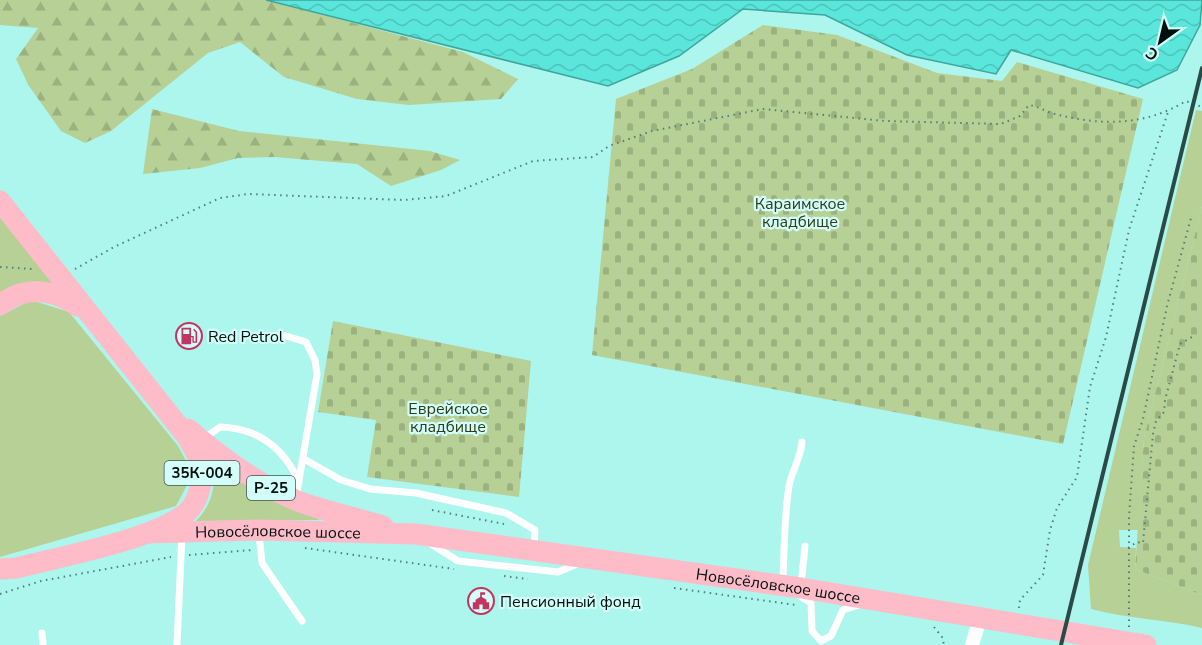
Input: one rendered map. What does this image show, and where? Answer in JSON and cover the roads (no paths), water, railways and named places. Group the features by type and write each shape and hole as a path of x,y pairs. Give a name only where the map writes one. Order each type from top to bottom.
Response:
{"main road":[{"name":"35К-004","path":"0,201 188,438 200,460 202,474 201,488 186,513 149,533 16,568 0,569"},
{"name":"35К-004","path":"0,305 12,295 24,291 49,292 77,305 103,329"},
{"name":"Новосёловское шоссе","path":"158,399 201,440 261,483 298,491 412,534"},
{"name":"Новосёловское шоссе","path":"149,533 182,532 260,540 412,534 783,586 872,602 1017,622 1124,643"}],"street":[{"path":"972,645 980,618"}],"lane":[{"path":"283,335 306,342 315,360 317,375 298,491"},
{"path":"201,440 220,427 249,432 285,455 298,491"},
{"path":"783,586 789,483 801,456 802,442"},
{"path":"304,459 341,480 369,489 416,493 506,513 535,530 533,550"},
{"path":"177,645 182,532"},
{"path":"412,534 458,561 558,572 591,558"},
{"path":"260,540 262,563 302,621"},
{"path":"805,546 783,586 776,590 807,599 812,608 812,631 821,641 831,636 843,610 872,602"},
{"path":"42,633 43,645"}],"water":[{"path":"266,0 1202,0 1200,25 1177,70 1138,88 1011,50 996,74 907,55 825,15 743,9 679,56 608,86"}],"railway":[{"path":"1061,645 1202,68"}],"place":[{"name":"Red Petrol","path":"189,336"},
{"name":"Пенсионный фонд","path":"481,601"}],"park label":[{"name":"Караимское кладбище","path":"800,212"},
{"name":"Еврейское кладбище","path":"448,417"}]}
